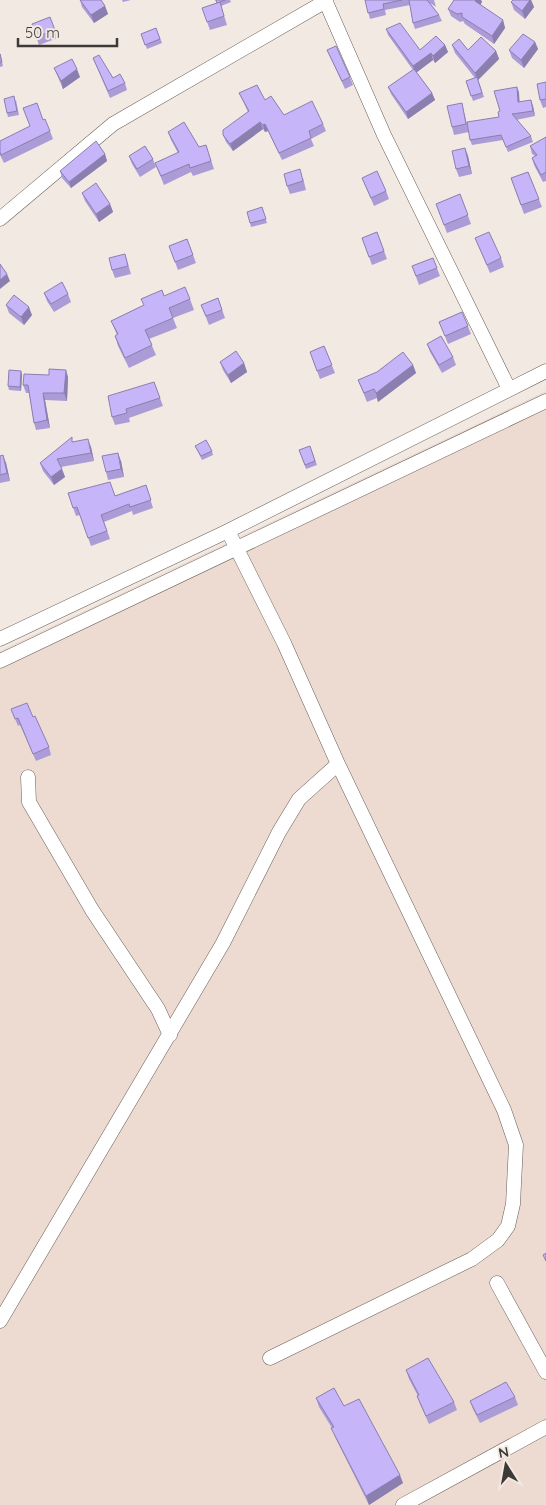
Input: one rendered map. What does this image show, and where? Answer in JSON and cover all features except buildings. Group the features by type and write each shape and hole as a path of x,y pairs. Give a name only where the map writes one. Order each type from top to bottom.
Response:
{"street":[{"path":"0,219 113,124 326,1 384,136 509,389"},
{"path":"0,639 228,531 546,371"},
{"path":"0,661 546,401"},
{"path":"228,531 284,643 338,764 504,1110 516,1145 513,1204 508,1226 498,1240 472,1259 270,1358"},
{"path":"0,1321 223,943 279,832 299,799 338,764"},
{"path":"28,777 29,802 92,910 158,1009 170,1035"},
{"path":"497,1283 546,1372"},
{"path":"403,1505 546,1427"}],"shaded area":[{"path":"546,391 546,1505 0,1505 0,651"}]}
